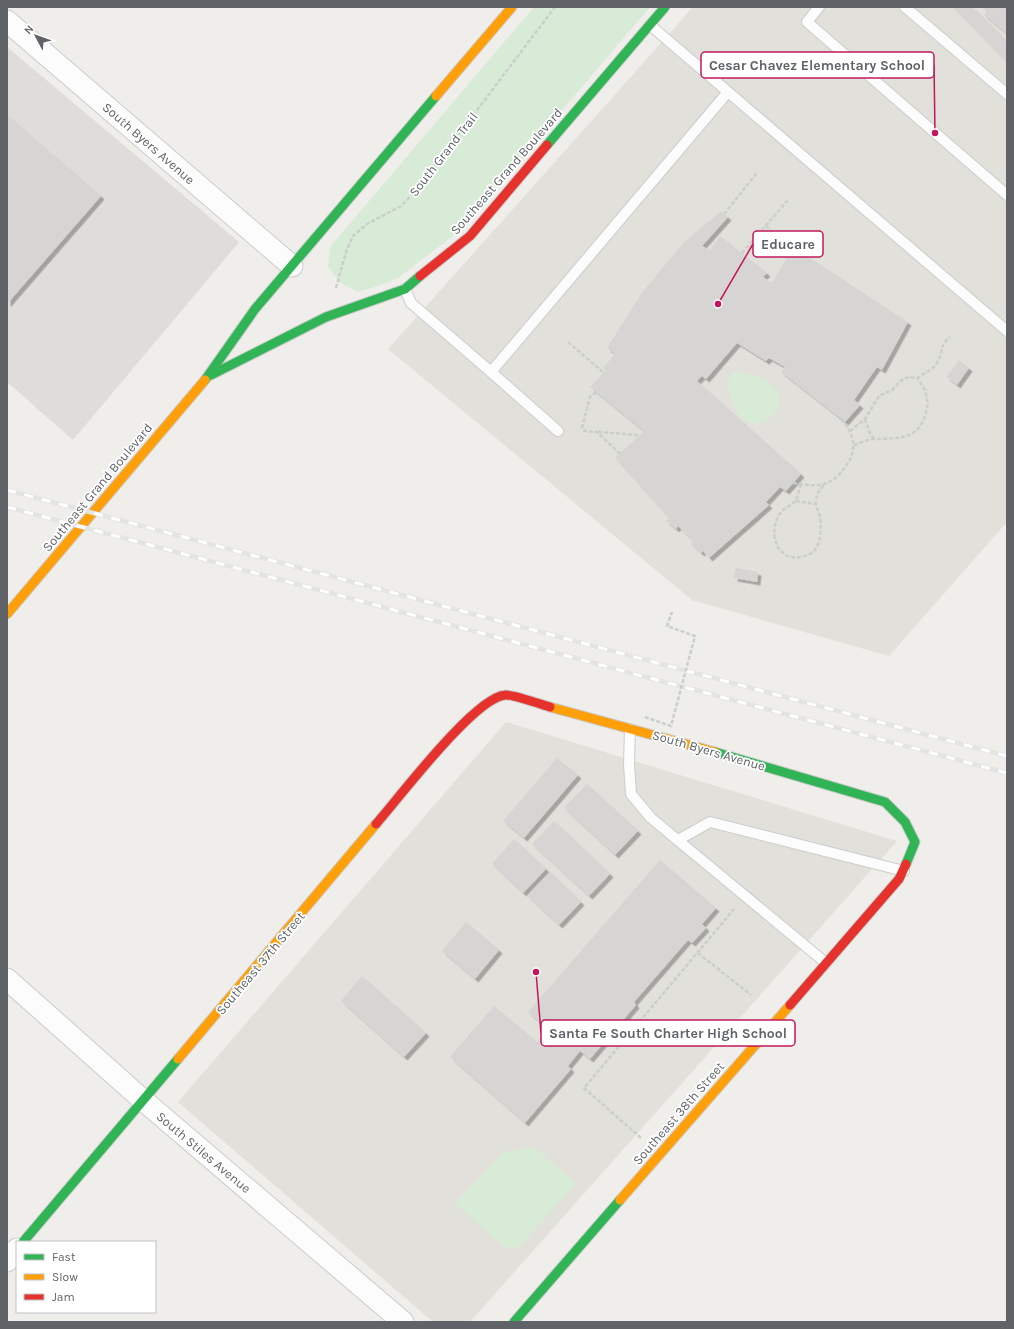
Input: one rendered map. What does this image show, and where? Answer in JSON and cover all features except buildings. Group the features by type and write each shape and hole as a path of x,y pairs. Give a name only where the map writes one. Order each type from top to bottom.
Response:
{"street":[{"name":"Southeast Grand Boulevard","path":"7,614 208,377 255,309 512,7"},
{"name":"Southeast Grand Boulevard","path":"208,377 326,316 405,289 470,236 665,7"},
{"name":"South Byers Avenue","path":"7,21 292,266"},
{"name":"South Byers Avenue","path":"505,695 635,730 885,802 904,822"},
{"name":"Southeast 37th Street","path":"24,1241 144,1101 455,731 481,706 505,695"},
{"name":"Southeast 38th Street","path":"514,1322 899,879 915,842 904,822"},
{"name":"South Stiles Avenue","path":"7,979 144,1101 403,1322"},
{"path":"7,1261 16,1251"}],"lane":[{"path":"819,7 806,22 1007,195"},
{"path":"905,7 1007,94"},
{"path":"650,25 1007,331"},
{"path":"490,372 728,92"},
{"path":"405,289 411,303 558,431"},
{"path":"635,730 629,764 631,794 651,818 826,963"},
{"path":"678,840 710,822 904,870"}],"path":[{"name":"South Grand Trail","path":"326,316 353,236 366,224 402,206 415,192 555,7"},
{"path":"724,214 757,173"},
{"path":"742,253 788,200"},
{"path":"766,226 792,249"},
{"path":"850,431 865,418 879,396 892,390 903,379 909,377 917,378 936,365 940,359 940,350 943,343 950,337"},
{"path":"568,342 604,373"},
{"path":"854,445 874,439 902,438 914,434 920,426 928,406 922,384 917,378"},
{"path":"596,392 590,397 582,428 585,431 639,435"},
{"path":"865,418 870,433 874,439"},
{"path":"801,484 796,501 782,511 776,521 774,532 776,543 782,553 791,557 802,557 814,553 819,546 820,517 816,504 817,494 825,484 839,475 849,463 855,450 850,431 841,419"},
{"path":"597,432 620,454"},
{"path":"793,483 814,486 825,484"},
{"path":"796,501 816,504"},
{"path":"645,717 671,726 695,636 667,626 672,612"},
{"path":"645,1140 584,1088 737,906"},
{"path":"698,953 751,996"}],"shaded area":[{"path":"693,7 1007,7 1007,522 889,656 692,600 388,349"},
{"path":"7,47 239,242 73,440 7,382"},
{"path":"506,722 897,841 470,1322 433,1322 178,1102"}],"green space":[{"path":"534,7 650,7 458,232 398,278 357,292 339,282 328,266 330,247"},
{"path":"734,372 755,376 770,383 777,392 779,401 776,411 770,418 761,423 751,423 738,414 732,401 727,383"},
{"path":"534,1147 576,1184 518,1248 504,1247 455,1203 504,1152"}],"railway":[{"path":"7,490 1007,756"},
{"path":"7,507 1007,773"}],"traffic: fast":[{"path":"547,145 665,7"},
{"path":"205,380 255,309 436,96"},
{"path":"211,375 326,317 405,289 420,276"},
{"path":"715,752 885,802 905,822 915,842 906,864"},
{"path":"24,1241 178,1059"},
{"path":"514,1322 620,1200"}],"traffic: slow":[{"path":"436,96 512,7"},
{"path":"7,614 205,380"},
{"path":"550,707 715,752"},
{"path":"178,1059 376,824"},
{"path":"620,1200 790,1005"}],"traffic: jam":[{"path":"420,276 470,236 547,145"},
{"path":"376,824 457,730 492,700 509,695 550,707"},
{"path":"790,1005 899,879 906,864"}],"place":[{"name":"Cesar Chavez Elementary School","path":"935,133"},
{"name":"Educare","path":"718,304"},
{"name":"Santa Fe South Charter High School","path":"536,972"}]}
